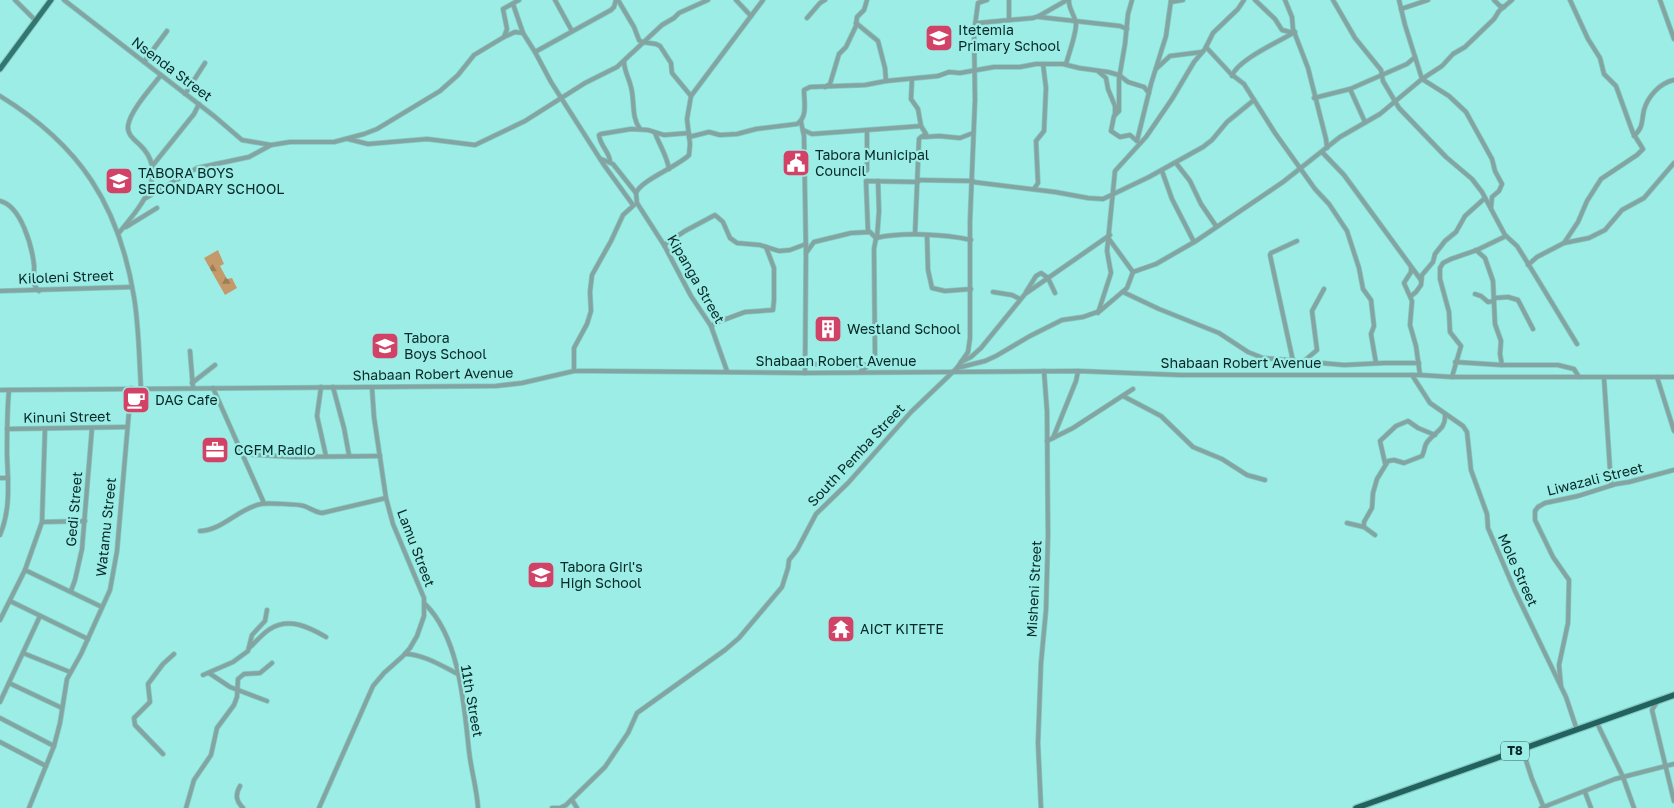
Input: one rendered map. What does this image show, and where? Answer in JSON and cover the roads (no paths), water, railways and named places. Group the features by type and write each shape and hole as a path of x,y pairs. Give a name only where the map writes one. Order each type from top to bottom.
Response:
{"highway":[{"name":"T8","path":"1356,808 1674,695"}],"main road":[{"path":"0,69 51,0"}],"street":[{"path":"15,0 35,20"},
{"name":"Nsenda Street","path":"64,0 199,104 242,140 271,145"},
{"path":"504,37 507,29 503,9 519,0"},
{"path":"555,0 572,31"},
{"path":"535,52 611,10 617,0"},
{"path":"617,0 640,40 660,46 671,63 672,73 690,96"},
{"path":"347,139 368,144 427,139 475,144 525,121 562,99 581,85 617,67 658,29 679,13 708,0"},
{"path":"736,0 751,16"},
{"path":"601,159 610,162 636,193 641,186 688,155 690,149 687,119 690,96 763,0"},
{"path":"806,18 825,0"},
{"path":"824,87 830,84 839,54 846,47 857,17 864,9 866,0"},
{"path":"958,366 966,356 969,347 976,25 978,3 987,0"},
{"path":"1009,0 1009,20"},
{"path":"1037,17 1068,0 1075,21 1075,28 1066,64"},
{"path":"1132,0 1128,14 1126,44 1119,75 1119,111 1116,115 1112,133 1122,138 1130,135 1137,141"},
{"path":"1133,152 1148,93 1166,36 1171,1 1183,0"},
{"path":"1098,312 1111,273 1107,254 1115,171 1133,152 1172,99 1213,33 1238,9 1244,0"},
{"path":"1255,0 1282,30 1294,33"},
{"path":"1285,0 1292,17 1294,33 1308,68 1327,148"},
{"path":"1333,0 1345,23 1362,48 1381,70 1383,81 1401,110 1446,157 1472,179 1506,236 1517,246 1577,344"},
{"path":"1399,0 1422,79 1449,96 1466,112 1492,159 1495,171 1502,184 1499,191 1492,197 1491,210"},
{"path":"1401,9 1428,0"},
{"path":"1494,0 1504,7"},
{"path":"1133,272 1156,264 1194,242 1283,182 1340,137 1380,114 1422,79 1439,69 1453,54 1465,47 1512,0"},
{"path":"1564,243 1578,222 1587,201 1601,179 1642,151 1643,148 1634,136 1616,86 1604,74 1600,58 1570,0"},
{"path":"1660,0 1674,38"},
{"path":"513,4 523,33 562,99 601,159 635,204 627,210 620,220 611,242 592,275 590,283 591,311 587,324 574,348 574,371"},
{"path":"976,25 997,20 1037,17 1120,26 1127,29"},
{"path":"856,23 878,41 885,68 886,81"},
{"path":"144,62 167,31"},
{"path":"146,198 197,168 249,157 271,145 290,142 330,142 347,139 377,129 440,91 474,55 515,32 523,33"},
{"path":"1232,76 1239,66 1294,33"},
{"path":"1206,47 1232,76 1244,84 1300,168 1329,204 1347,231 1348,240 1359,268 1363,289 1371,300 1374,326 1371,334 1376,363"},
{"path":"1156,69 1170,56 1202,52"},
{"path":"1314,98 1350,89 1407,64 1415,57"},
{"path":"624,61 632,89 635,122 640,129"},
{"path":"185,94 206,63"},
{"path":"805,373 806,244 804,136 801,122 805,101 804,90 810,87 865,85 938,76 949,72 960,73 1044,64 1066,64 1119,75 1128,82 1144,87 1148,93"},
{"path":"1034,190 1038,183 1036,140 1044,131 1046,88 1044,64"},
{"path":"1098,71 1106,78 1116,115"},
{"path":"153,165 148,154 129,134 128,125 134,112 161,75"},
{"path":"912,79 911,99 918,109 926,134 920,137"},
{"path":"1634,136 1641,128 1645,107 1650,99 1660,86 1674,80"},
{"path":"1350,89 1365,122"},
{"path":"0,96 44,128 78,160 102,195 118,234 132,287 137,318 141,388"},
{"path":"868,232 866,182 869,180 973,181 1099,200 1162,171 1208,144 1226,122 1254,100"},
{"path":"118,234 146,198 153,165 194,114 199,104"},
{"path":"631,129 635,122"},
{"path":"610,162 610,157 599,135 606,132 640,129 664,135 689,135 708,132 720,135 794,125 801,122"},
{"path":"803,130 812,134 922,126"},
{"path":"852,173 867,170 867,130"},
{"path":"655,133 667,158 669,169"},
{"path":"920,137 960,138 973,133"},
{"path":"916,234 915,206 920,137"},
{"path":"1322,152 1344,175 1421,280"},
{"path":"1176,163 1190,181 1201,204 1216,226"},
{"path":"1528,265 1537,257 1564,243 1586,239 1605,230 1622,210 1644,198 1674,163"},
{"path":"1162,171 1172,198 1194,242"},
{"path":"860,372 873,362 875,355 874,249 879,211 878,181"},
{"name":"Kipanga Street","path":"636,193 635,204 664,245 691,296 711,326 727,371"},
{"path":"1411,296 1421,285 1422,275 1433,262 1439,248 1456,232 1466,216 1485,198"},
{"path":"0,201 7,203 12,208 25,232 33,259 33,281 39,290"},
{"path":"124,228 157,208"},
{"path":"664,245 715,215 724,222 730,238 734,242 766,246 782,251 806,244"},
{"path":"806,253 816,241 853,232 871,232 876,238"},
{"path":"876,238 916,234 971,240"},
{"path":"927,235 928,270 932,288 945,291 971,289"},
{"path":"1452,377 1461,346 1450,332 1449,312 1439,272 1445,262 1506,236"},
{"path":"958,366 996,356 1062,320 1098,312 1123,292 1130,283 1133,272 1110,237"},
{"path":"1025,294 1110,237"},
{"path":"1293,361 1270,255 1271,252 1297,241"},
{"path":"711,326 745,312 773,310 774,268 766,246"},
{"path":"1475,250 1483,255 1489,264 1493,281 1495,324 1501,341 1500,354 1502,365"},
{"path":"1411,267 1411,272 1404,283 1411,296 1413,306 1410,326 1420,375"},
{"path":"1025,294 1039,274 1043,274 1048,278 1055,293"},
{"path":"24,290 33,281"},
{"name":"Kiloleni Street","path":"0,291 132,287"},
{"path":"1303,362 1317,350 1312,311 1324,289"},
{"path":"993,292 1020,299"},
{"path":"1123,292 1219,333 1257,356 1344,365 1419,363"},
{"name":"South Pemba Street","path":"572,800 605,767 616,748 625,738 637,713 739,638 782,587 789,560 799,547 816,514 848,483 911,412 958,366 980,348 1025,294"},
{"path":"1474,294 1482,296 1489,302 1508,297 1518,300 1533,329"},
{"path":"190,351 192,388"},
{"path":"1455,362 1502,365 1558,365 1574,369 1580,377"},
{"path":"805,364 869,365"},
{"path":"192,382 216,365"},
{"name":"Shabaan Robert Avenue","path":"0,390 372,388 503,385 522,383 574,371 805,373 1078,371 1180,375 1674,377"},
{"path":"1053,438 1076,381 1078,371"},
{"name":"Misheni Street","path":"1042,808 1038,743 1041,663 1046,610 1048,536 1044,372"},
{"name":"Mole Street","path":"1412,375 1430,403 1460,424 1467,432 1471,470 1487,514 1488,528 1561,691 1566,697 1577,730"},
{"path":"1657,377 1674,431"},
{"path":"1604,378 1611,485"},
{"path":"320,387 316,416 326,456"},
{"name":"Watamu Street","path":"29,808 54,746 65,685 88,639 112,582 117,551 126,427 131,388"},
{"path":"213,388 264,503"},
{"path":"333,388 349,455"},
{"name":"Lamu Street","path":"319,808 372,686 405,654 413,642 425,610 419,585 393,524 386,498 374,417 372,388"},
{"path":"1047,441 1073,428 1133,389"},
{"path":"0,535 8,509 8,390"},
{"path":"1123,396 1161,416 1193,447 1222,459 1247,474 1265,480"},
{"path":"1364,527 1364,522 1372,508 1375,485 1385,465 1388,461 1394,460 1404,463 1422,456 1426,443 1444,425 1445,415"},
{"path":"1385,465 1380,441 1396,426 1408,421 1418,428 1436,434"},
{"name":"Kinuni Street","path":"7,429 126,427"},
{"name":"Gedi Street","path":"71,591 79,563 85,522 92,428"},
{"path":"0,620 25,570 42,522 45,429"},
{"path":"243,454 272,456 380,456"},
{"path":"0,455 7,455"},
{"name":"Liwazali Street","path":"1561,691 1559,665 1568,623 1569,580 1553,557 1535,520 1535,511 1545,503 1674,470"},
{"path":"0,478 8,478"},
{"path":"200,531 211,529 252,507 264,503 303,506 317,513 322,513 386,498"},
{"path":"42,522 85,522"},
{"path":"1347,523 1364,527 1375,536"},
{"path":"25,570 102,607"},
{"path":"10,601 88,639"},
{"name":"11th Street","path":"425,604 432,612 447,638 458,674 478,808"},
{"path":"249,648 252,635 264,621 267,610"},
{"path":"0,702 40,616"},
{"path":"203,675 242,656 272,628 283,625 304,625 326,637"},
{"path":"23,654 70,672"},
{"path":"163,754 135,725 134,718 150,702 148,684 162,664 174,654"},
{"path":"405,654 413,654 458,674"},
{"path":"186,808 194,780 211,756 216,731 234,705 238,679 242,675 260,673 272,663"},
{"path":"210,673 236,690 267,701"},
{"path":"9,684 62,708"},
{"path":"1659,700 1652,710 1674,800"},
{"path":"0,718 54,746"},
{"path":"1597,723 1623,777 1634,808"},
{"path":"0,742 46,766"},
{"path":"1522,748 1543,808 1623,777 1674,764"},
{"path":"240,786 236,796 237,801 243,808"},
{"path":"1585,792 1591,808"},
{"path":"552,808 563,807 572,800 576,808"}],"place":[{"name":"Itetemia Primary School","path":"939,38"},
{"name":"Tabora Municipal Council","path":"796,163"},
{"name":"TABORA BOYS SECONDARY SCHOOL","path":"119,181"},
{"name":"Westland School","path":"828,329"},
{"name":"Tabora Boys School","path":"385,346"},
{"name":"DAG Cafe","path":"136,400"},
{"name":"CGFM Radio","path":"215,450"},
{"name":"Tabora Girl's High School","path":"541,575"},
{"name":"AICT KITETE","path":"841,629"}]}
